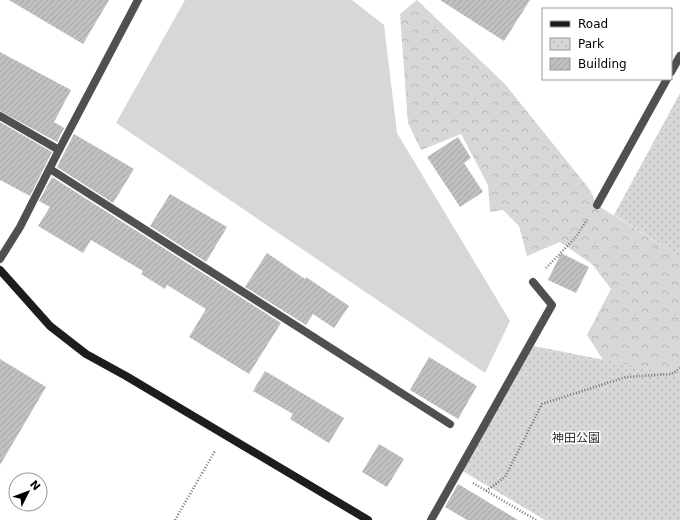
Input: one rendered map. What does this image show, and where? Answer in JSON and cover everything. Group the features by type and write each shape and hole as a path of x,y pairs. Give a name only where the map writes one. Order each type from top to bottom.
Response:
{"street":[{"path":"0,259 20,227 138,0"},
{"path":"672,70 680,56"},
{"path":"597,205 666,80"},
{"path":"0,116 59,150"},
{"path":"50,169 450,424"},
{"path":"0,270 50,326 86,354 126,376 368,520"},
{"path":"431,520 552,305 532,282"}],"path":[{"path":"532,282 576,237 597,205"},
{"path":"486,491 505,477 542,404 626,377 672,374 680,368"},
{"path":"175,520 216,449"},
{"path":"457,474 536,520"}],"green space":[{"path":"185,0 352,0 384,25 397,133 510,321 485,373 116,123"},
{"path":"417,0 505,84 590,190 597,205 680,257 680,375 603,360 587,335 611,289 592,264 560,242 527,256 519,226 503,210 490,212 488,185 461,134 421,150 408,123 400,14"},
{"path":"680,93 680,257 614,215"},
{"name":"神田公園","path":"534,346 680,375 680,520 545,520 461,470"}],"building":[{"path":"9,0 109,0 83,44"},
{"path":"440,0 530,0 504,41"},
{"path":"0,52 71,90 54,122 64,128 57,142 0,111"},
{"path":"0,122 52,152 30,196 0,180"},
{"path":"74,134 134,169 113,203 57,167"},
{"path":"458,137 471,158 464,163 483,192 460,207 427,157"},
{"path":"52,177 281,323 249,374 189,337 206,309 167,285 165,289 141,274 143,271 91,240 83,253 38,226 50,207 39,201"},
{"path":"170,194 227,227 206,262 150,226"},
{"path":"267,253 305,279 306,277 349,306 334,328 313,314 306,325 245,287"},
{"path":"561,253 589,267 576,293 548,280"},
{"path":"429,357 477,386 458,419 410,390"},
{"path":"0,359 46,387 0,465"},
{"path":"265,371 344,418 329,443 290,419 293,414 253,391"},
{"path":"379,444 404,459 387,487 362,472"},
{"path":"458,484 518,520 467,520 445,507"}]}
